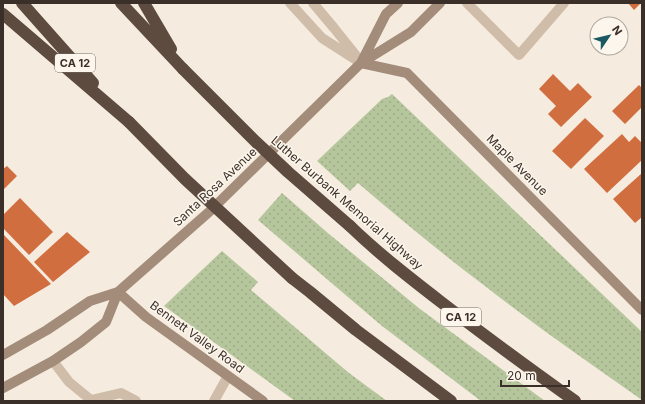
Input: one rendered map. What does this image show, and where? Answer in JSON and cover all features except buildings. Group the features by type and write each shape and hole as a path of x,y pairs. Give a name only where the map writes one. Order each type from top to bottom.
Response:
{"highway":[{"name":"CA 12","path":"22,3 129,122 185,179 292,278 356,330 451,401"},
{"name":"Luther Burbank Memorial Highway","path":"121,3 183,69 256,142 392,264 515,358 576,401"},
{"path":"144,3 183,69"},
{"path":"3,14 129,122"}],"main road":[{"name":"Santa Rosa Avenue","path":"361,63 386,14 398,3"},
{"name":"Santa Rosa Avenue","path":"3,354 48,330 90,300 118,292 209,212 361,63 411,32 440,3"},
{"name":"Maple Avenue","path":"361,63 407,72 642,310"},
{"name":"Santa Rosa Avenue","path":"3,388 53,361 81,342 106,322 118,292"},
{"name":"Bennett Valley Road","path":"118,292 146,317 263,401"}],"street":[{"path":"290,3 322,38 361,63"},
{"path":"313,3 361,63"},
{"path":"467,3 519,54 564,3"},
{"path":"53,361 69,382 91,400 121,392 136,401"},
{"path":"214,401 228,376"}],"green space":[{"path":"392,94 642,332 642,400 504,301 436,248 358,183 350,191 317,161 382,99"},
{"path":"282,193 420,309 545,401 481,401 382,326 258,220"},
{"path":"222,251 258,282 251,290 349,373 387,401 295,401 164,306"}]}
